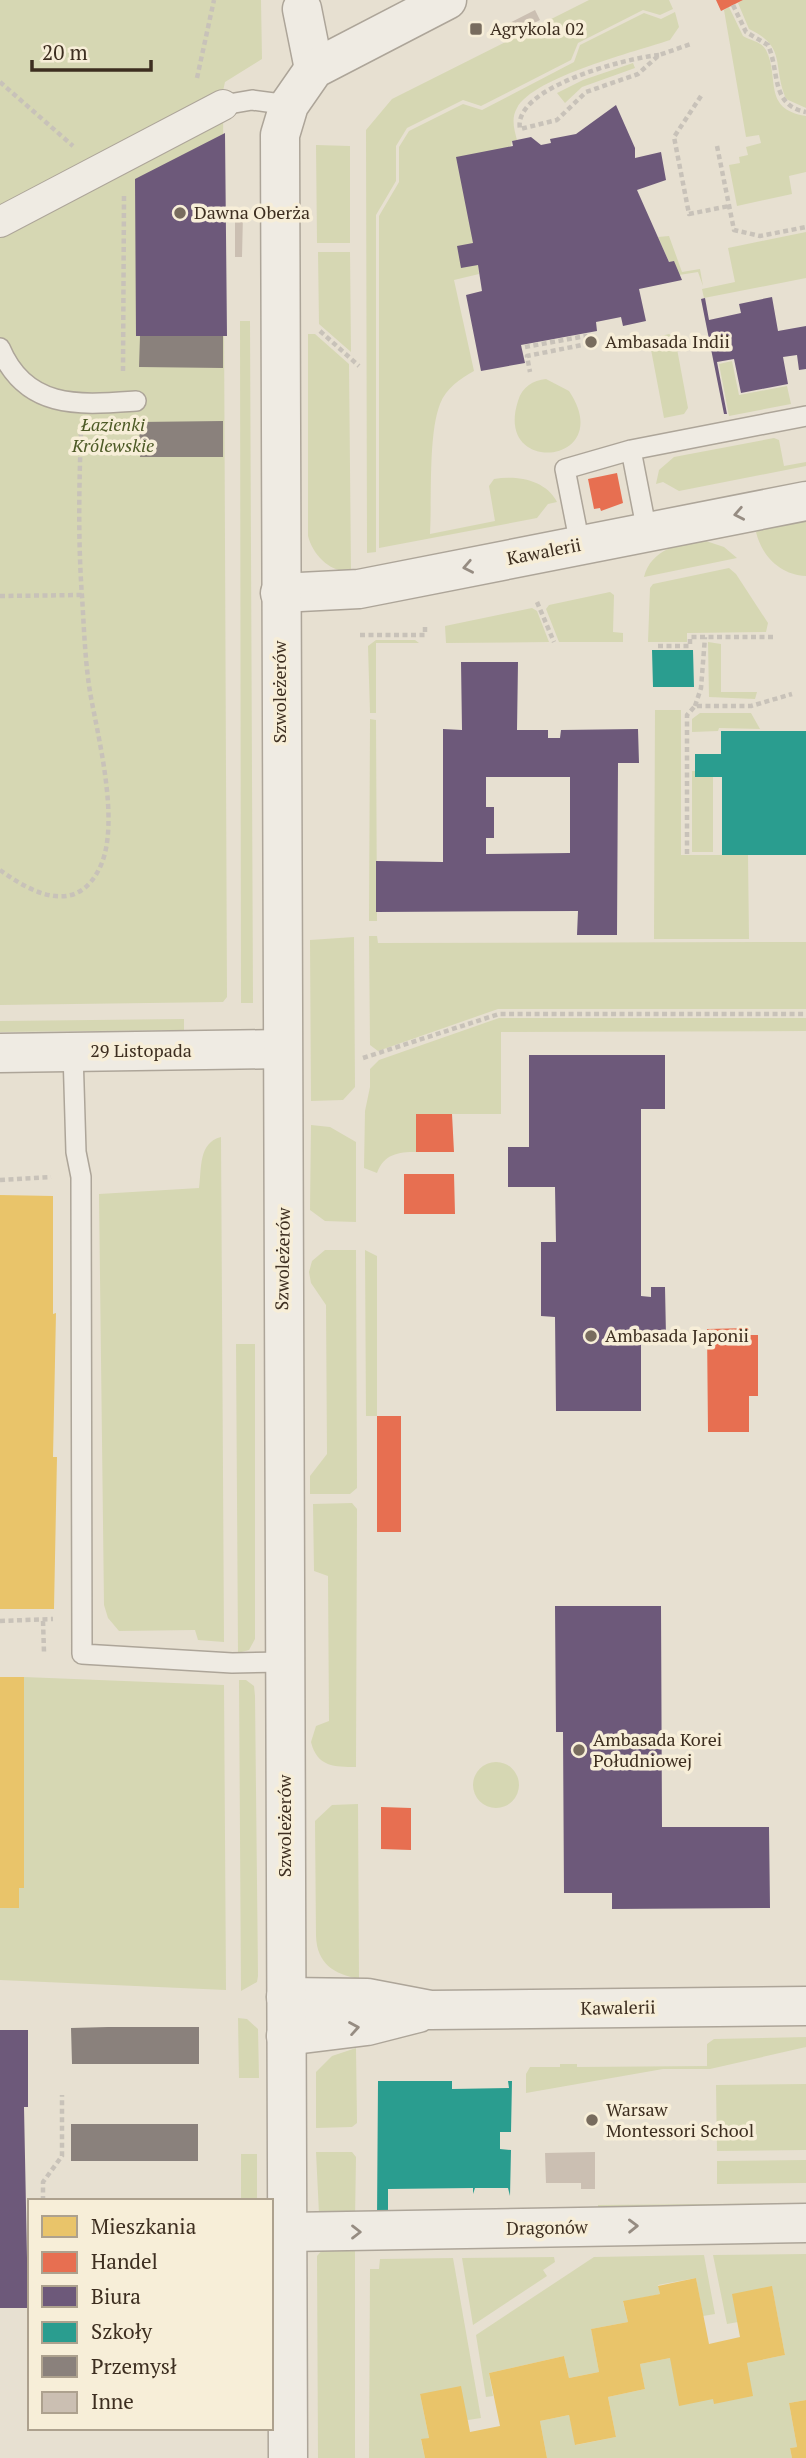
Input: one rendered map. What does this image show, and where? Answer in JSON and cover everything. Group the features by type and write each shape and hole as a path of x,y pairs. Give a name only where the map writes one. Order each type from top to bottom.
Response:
{"street":[{"path":"301,5 314,69 447,0"},
{"name":"Szwoleżerów","path":"288,2458 279,161 280,135 289,105 314,69"},
{"path":"0,222 223,105"},
{"name":"Kawalerii","path":"280,593 359,589 806,501"},
{"name":"29 Listopada","path":"0,1053 282,1049"},
{"name":"Kawalerii","path":"286,1997 367,1998 430,2010 806,2006"},
{"name":"Kawalerii","path":"286,2036 367,2026 430,2010"},
{"name":"Dragonów","path":"288,2232 806,2223"}],"lane":[{"path":"223,105 252,100 289,105"},
{"path":"0,348 8,365 27,387 60,401 130,401"},
{"path":"580,545 565,469 631,450 806,416"},
{"path":"631,450 648,532"},
{"path":"73,1052 76,1152 80,1177 82,1654 232,1663 285,1662"}],"path":[{"path":"196,89 214,0"},
{"path":"733,5 746,32 768,45 782,99 792,108 806,112"},
{"path":"659,55 638,74 586,92 557,120 520,129 521,112 528,102 580,75 632,57 659,55 691,44"},
{"path":"0,82 57,129 73,146 90,176"},
{"path":"701,96 674,137 689,214 729,206"},
{"path":"717,146 734,230 760,236 806,227"},
{"path":"124,159 130,401"},
{"path":"317,328 359,366"},
{"path":"525,347 586,336 587,344 527,356 530,372"},
{"path":"0,870 29,890 53,897 81,890 92,881 102,863 106,840 107,801 90,692 82,595 82,403"},
{"path":"0,596 82,595"},
{"path":"537,602 554,642"},
{"path":"360,635 425,635 425,625"},
{"path":"658,646 690,646 690,637 773,637"},
{"path":"687,854 687,715 695,706 701,688 705,637"},
{"path":"695,706 751,706 792,694"},
{"path":"363,1058 499,1014 806,1014"},
{"path":"0,1180 80,1177"},
{"path":"43,1621 44,1652"},
{"path":"43,2199 43,2182 62,2156 62,2095"}],"green space":[{"name":"Łazienki Królewskie","path":"0,0 261,0 262,59 225,82 223,91 227,997 223,1002 0,1005"},
{"path":"589,0 669,0 673,9 660,15 643,10 578,43 571,60 481,106 463,100 407,128 396,146 396,181 376,215 376,552 367,553 366,130 392,99"},
{"path":"743,0 806,0 806,108 786,99 774,50 761,36 749,29 738,3"},
{"path":"729,7 743,36 759,43 766,50 775,91 783,107 806,116 806,172 789,176 792,194 737,206 729,165 740,163 739,157 748,155 746,147 761,143 759,135 746,137 724,10"},
{"path":"675,12 679,27 670,40 564,76 543,86 517,108 514,128 517,140 512,141 478,265 479,274 454,280 474,371 446,393 436,417 432,450 430,534 495,521 489,486 494,479 530,481 546,489 557,502 548,504 537,518 379,548 379,216 399,182 399,147 409,131 463,104 482,110 574,62 580,45 644,13 661,19"},
{"path":"633,63 635,68 582,87 565,103 557,93 583,80"},
{"path":"316,145 350,146 350,243 317,243"},
{"path":"806,232 806,278 704,298 702,289 735,282 728,248"},
{"path":"669,236 682,272 700,269 703,286 698,272 679,275 669,262 658,237"},
{"path":"318,252 350,252 351,352 319,324"},
{"path":"240,321 250,321 253,1003 241,1003"},
{"path":"308,334 315,334 349,364 351,571 329,566 318,556 308,536"},
{"path":"669,334 675,338 688,408 684,414 664,418 649,339"},
{"path":"732,361 739,395 787,386 791,404 729,416 719,364"},
{"path":"546,379 569,391 580,416 578,434 568,447 552,452 536,451 522,442 515,426 518,401 522,392 532,383"},
{"path":"774,438 779,440 784,466 806,462 806,466 679,491 663,482 656,484 659,470 674,457"},
{"path":"806,516 806,576 788,572 774,563 763,549 756,532"},
{"path":"706,541 724,547 737,558 644,577 653,560 668,549"},
{"path":"729,568 736,574 768,623 766,632 687,633 687,642 648,642 650,588 653,584"},
{"path":"610,592 614,595 613,632 623,633 623,642 559,642 546,609 549,605"},
{"path":"532,608 537,611 549,642 446,643 445,626"},
{"path":"376,640 415,640 419,643 376,643 376,713 370,713 368,646"},
{"path":"708,642 721,644 721,692 757,692 755,699 709,697"},
{"path":"655,710 681,710 681,855 748,855 749,939 654,939"},
{"path":"700,713 751,713 760,729 719,728 718,731 692,732 692,719"},
{"path":"370,719 376,720 377,921 369,921"},
{"path":"692,771 695,771 695,777 713,777 713,852 692,852"},
{"path":"369,936 377,936 378,943 806,942 806,1009 498,1009 378,1051 370,1045"},
{"path":"354,937 355,1087 343,1100 311,1101 310,940"},
{"path":"499,1018 806,1018 806,1031 501,1032 501,1114 417,1114 416,1152 392,1155 377,1173 364,1168 365,1111 370,1087 370,1069 379,1060"},
{"path":"184,1019 184,1030 0,1032 0,1021"},
{"path":"311,1125 330,1127 356,1142 356,1222 325,1221 310,1210"},
{"path":"221,1137 224,1642 198,1640 195,1630 119,1631 108,1618 104,1605 99,1194 199,1188 205,1150"},
{"path":"325,1250 356,1250 357,1488 350,1494 310,1494 310,1476 327,1454 326,1305 311,1283 309,1272 312,1261"},
{"path":"365,1250 377,1256 377,1416 366,1416"},
{"path":"236,1344 255,1344 255,1639 249,1650 238,1653"},
{"path":"352,1503 357,1509 356,1767 334,1766 322,1761 311,1742 316,1726 329,1721 328,1576 314,1571 313,1504"},
{"path":"24,1677 224,1685 226,1990 0,1980 0,1908 19,1908 19,1888 24,1888"},
{"path":"239,1680 246,1680 254,1686 255,1696 258,1976 257,1982 241,1991"},
{"path":"496,1762 505,1763 512,1769 518,1776 518,1794 512,1801 505,1807 496,1808 487,1807 480,1801 474,1794 473,1785 474,1776 480,1769 487,1763"},
{"path":"358,1804 359,1979 328,1966 317,1946 315,1821 332,1805"},
{"path":"238,2018 247,2019 258,2029 259,2078 239,2078"},
{"path":"806,2037 806,2047 710,2069 663,2069 526,2093 526,2074 530,2067 560,2067 560,2064 577,2064 577,2067 707,2066 707,2044 714,2039"},
{"path":"356,2048 357,2123 352,2127 316,2128 316,2072 332,2056"},
{"path":"806,2084 806,2150 717,2151 716,2085"},
{"path":"316,2152 352,2152 356,2157 355,2219 319,2214"},
{"path":"241,2154 257,2154 257,2199 241,2199"},
{"path":"806,2160 806,2183 717,2184 717,2161"},
{"path":"806,2203 806,2211 598,2212 598,2205"},
{"path":"324,2248 355,2248 355,2458 318,2458 317,2256"},
{"path":"806,2254 806,2400 789,2403 797,2447 790,2448 792,2458 547,2458 540,2421 569,2415 576,2445 616,2437 608,2397 645,2389 640,2364 670,2358 747,2363 785,2355 772,2287 738,2322 727,2324 713,2255"},
{"path":"704,2255 715,2314 703,2316 696,2278 658,2285 660,2294 623,2302 628,2322 591,2329 599,2372 569,2378 564,2356 489,2373 493,2396 486,2397 476,2335 594,2257"},
{"path":"554,2257 555,2262 543,2270 547,2276 473,2325 462,2258"},
{"path":"453,2258 481,2418 468,2420 420,2394 429,2438 421,2440 425,2458 369,2458 370,2269 379,2269 380,2259"}],"building: Mieszkania":[{"path":"0,1195 53,1196 53,1314 56,1313 53,1457 57,1457 54,1609 0,1609"},
{"path":"0,1677 24,1677 24,1888 19,1888 19,1908 0,1908"},
{"path":"696,2278 709,2344 740,2337 732,2294 772,2286 785,2355 747,2363 753,2396 714,2404 713,2399 679,2406 670,2358 640,2364 645,2389 608,2397 616,2437 575,2445 569,2415 540,2421 547,2458 425,2458 421,2439 429,2438 420,2394 461,2386 470,2432 500,2426 489,2373 564,2356 569,2378 599,2372 591,2329 628,2322 623,2301 660,2294 658,2286"},
{"path":"806,2400 806,2458 792,2458 790,2448 797,2447 789,2403"}],"building: Handel":[{"path":"716,0 743,0 721,11"},
{"path":"617,473 623,503 601,511 600,508 594,509 588,479"},
{"path":"416,1114 452,1114 454,1152 416,1152"},
{"path":"404,1174 454,1174 455,1214 404,1214"},
{"path":"749,1328 749,1335 758,1335 758,1396 749,1396 749,1432 708,1432 707,1329"},
{"path":"377,1416 401,1416 401,1532 377,1532"},
{"path":"381,1807 411,1808 411,1850 381,1849"}],"building: Biura":[{"path":"616,105 635,148 635,158 661,152 666,180 637,190 669,262 674,261 682,280 639,289 646,321 623,326 621,317 596,322 597,331 521,345 525,363 481,371 466,295 482,291 478,265 461,268 457,246 473,243 456,157 513,146 512,141 531,137 541,145 551,143 550,139 576,134"},
{"name":"Dawna Oberża","path":"225,133 227,336 136,336 135,179"},
{"path":"772,297 778,331 806,326 806,369 799,370 797,355 783,357 788,384 741,393 734,359 717,362 727,414 724,414 701,299 705,298 709,320 741,313 739,304"},
{"path":"461,662 518,662 517,730 548,730 548,738 560,738 561,730 638,729 639,763 618,763 617,935 577,935 578,911 376,912 376,861 443,862 443,729 462,730","holes":["486,777 570,777 570,853 486,854 486,838 494,838 494,807 486,807"]},
{"path":"529,1055 665,1055 665,1109 641,1109 641,1296 651,1297 651,1287 665,1287 666,1336 641,1337 641,1411 556,1411 555,1317 541,1316 541,1242 556,1242 555,1187 508,1187 508,1147 529,1147"},
{"path":"555,1606 661,1606 662,1827 769,1827 770,1908 612,1909 612,1893 564,1893 563,1732 556,1732"},
{"path":"0,2030 28,2030 28,2107 24,2107 28,2308 0,2308"}],"building: Szkoły":[{"path":"652,650 693,650 694,687 653,687"},
{"path":"721,731 806,731 806,855 722,855 722,777 695,777 695,754 721,754"},
{"path":"378,2081 452,2081 452,2089 509,2088 508,2081 512,2081 511,2132 500,2132 500,2149 511,2150 510,2196 508,2188 475,2188 473,2194 473,2188 388,2189 388,2214 377,2219"}],"building: Przemysł":[{"path":"140,336 223,336 223,368 139,367"},
{"path":"223,421 223,457 140,457 139,422"},
{"path":"199,2027 199,2064 72,2064 71,2028"},
{"path":"71,2124 198,2124 198,2161 71,2161"}],"building: Inne":[{"path":"535,10 540,20 501,40 496,30"},
{"path":"235,213 243,214 242,257 235,257"},
{"path":"595,2152 595,2189 581,2189 581,2183 546,2183 545,2153"}],"place":[{"name":"Agrykola 02","path":"476,29"},
{"name":"Dawna Oberża","path":"180,213"},
{"name":"Ambasada Indii","path":"591,342"},
{"name":"Ambasada Japonii","path":"591,1336"},
{"name":"Ambasada Korei Południowej","path":"579,1750"},
{"name":"Warsaw Montessori School","path":"592,2120"}]}
